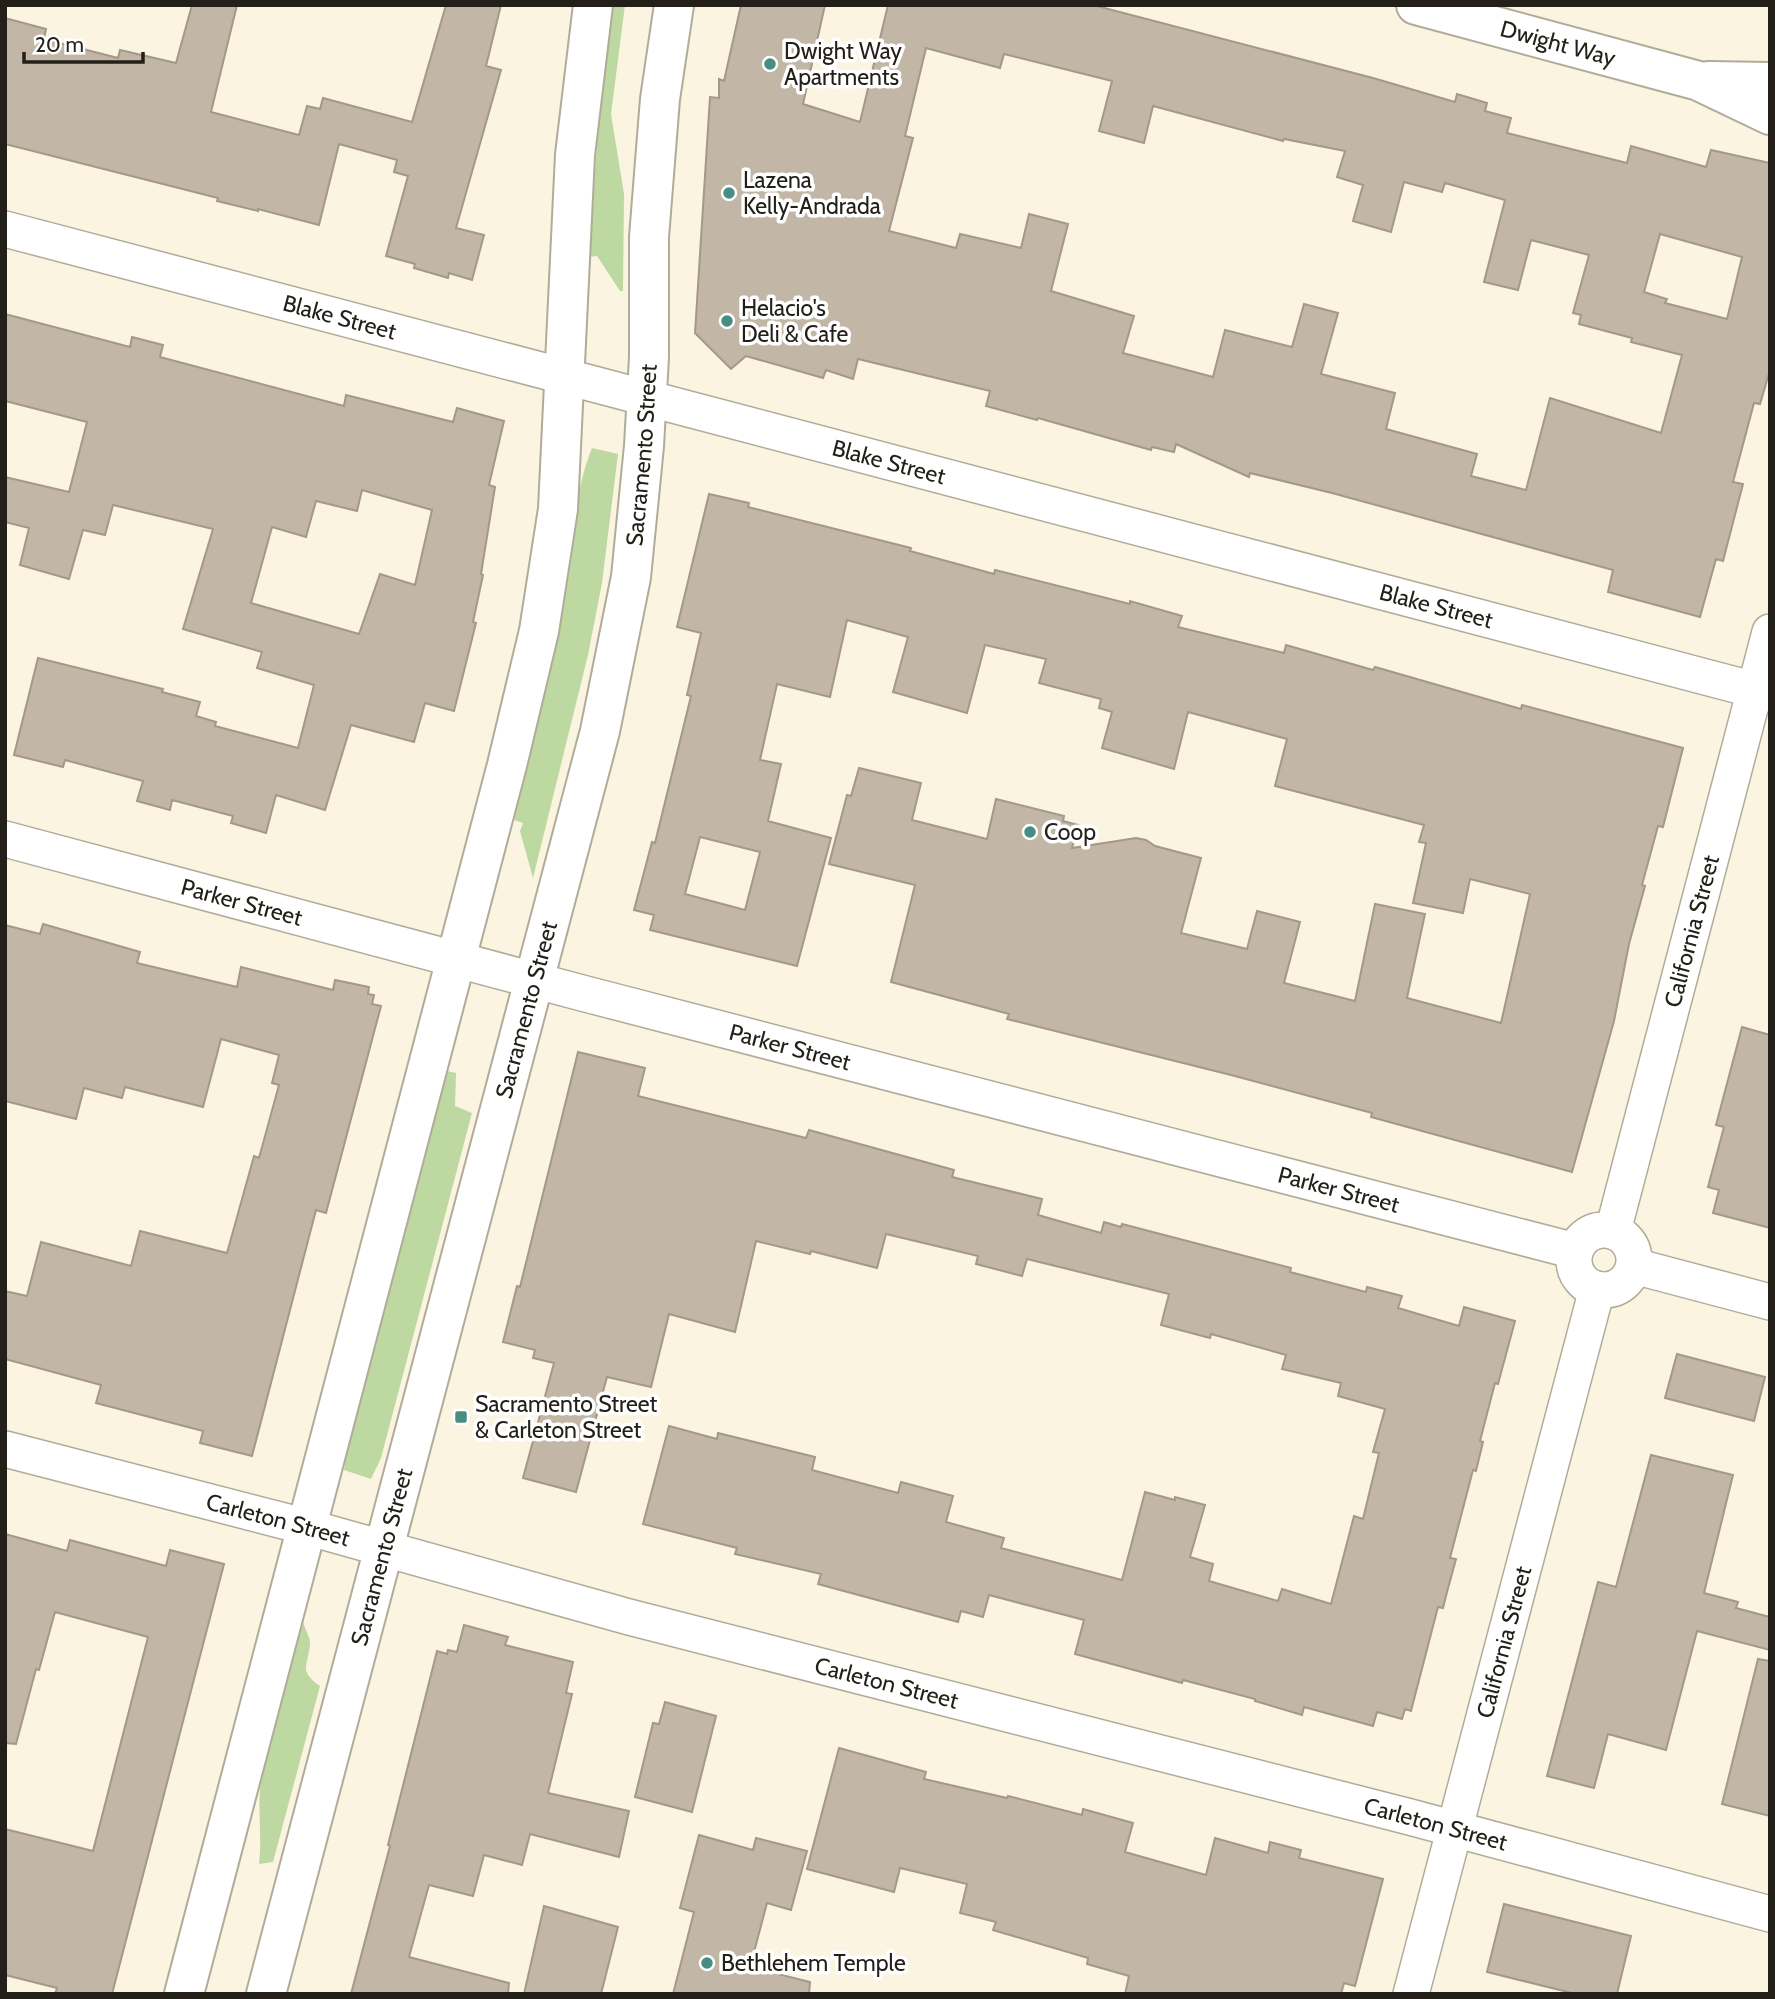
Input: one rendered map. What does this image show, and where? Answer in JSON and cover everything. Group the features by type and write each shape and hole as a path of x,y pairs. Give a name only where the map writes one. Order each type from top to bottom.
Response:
{"street":[{"path":"184,1994 508,765 539,631 558,509 575,155 593,5"},
{"name":"Sacramento Street","path":"266,1994 600,731 631,577 647,398 649,237 660,99 674,5"},
{"name":"Dwight Way","path":"1416,5 1699,81 1770,116"},
{"name":"Dwight Way","path":"1699,81 1770,82"},
{"name":"Blake Street","path":"5,229 1762,692"},
{"name":"California Street","path":"1613,1231 1762,692 1770,632"},
{"name":"Parker Street","path":"5,839 1575,1251"},
{"path":"1597,1230 1613,1231 1630,1244 1635,1259 1625,1283 1607,1291 1585,1284 1576,1272 1575,1251 1578,1244 1590,1233 1597,1230"},
{"path":"1634,1266 1770,1302"},
{"name":"California Street","path":"1411,1994 1597,1289"},
{"name":"Carleton Street","path":"5,1449 307,1527 629,1617 1770,1913"}],"green space":[{"path":"612,5 625,5 611,114 624,194 623,291 620,291 597,256 589,257 600,99"},
{"path":"592,448 618,454 602,583 588,655 533,878 520,831 523,823 514,820 559,632 580,486"},
{"path":"447,1071 456,1073 455,1106 472,1113 381,1458 371,1479 344,1470 347,1447"},
{"path":"303,1622 310,1644 307,1672 320,1686 273,1862 259,1864 260,1789 263,1768 278,1705"}],"building":[{"path":"192,5 237,5 211,112 299,135 307,106 320,109 323,98 412,122 446,5 501,5 486,66 501,70 456,228 484,235 472,280 449,273 448,278 414,268 415,264 386,256 408,176 394,172 397,160 339,144 319,225 217,201 218,198 5,144 5,18 46,29 44,39 118,58 120,50 176,63"},
{"path":"741,5 825,5 803,104 860,122 888,5 1093,5 1455,102 1457,94 1487,103 1485,111 1511,118 1507,133 1627,163 1631,146 1706,167 1711,150 1770,163 1770,370 1760,404 1754,403 1733,482 1743,484 1723,561 1716,559 1700,617 1608,592 1613,570 1332,493 1250,473 1249,477 1176,444 1174,452 1152,447 1151,450 986,406 990,391 858,359 853,379 826,370 823,378 746,356 731,369 695,333 710,97 719,98 719,79 724,81","holes":["926,48 1000,68 1004,54 1112,81 1099,131 1144,143 1153,106 1283,141 1284,139 1345,151 1337,177 1363,185 1353,221 1391,232 1404,182 1442,192 1445,183 1505,200 1484,282 1518,290 1531,240 1589,255 1573,313 1581,315 1579,324 1632,338 1631,342 1682,355 1661,433 1550,398 1526,490 1471,476 1477,454 1386,429 1395,393 1321,374 1338,313 1304,304 1292,347 1225,330 1213,377 1123,353 1134,316 1051,291 1068,224 1029,214 1021,248 960,234 956,248 889,231 913,138 905,136","1660,234 1742,257 1727,319 1665,303 1667,299 1644,292"]},
{"path":"5,314 130,347 132,337 163,345 160,357 344,406 346,395 453,422 457,408 504,421 489,485 495,487 481,574 483,575 473,622 476,623 454,711 425,703 414,742 351,725 325,810 276,795 266,833 231,823 233,816 172,800 170,810 137,801 143,781 65,760 63,767 14,755 38,658 163,689 162,692 200,702 196,716 216,722 215,726 298,748 314,685 257,668 262,652 183,629 213,529 113,505 105,535 83,530 69,579 20,565 29,528 5,522 5,477 69,492 87,422 5,401","holes":["362,490 432,510 415,585 380,574 359,634 251,603 272,527 306,537 316,501 357,511"]},
{"path":"709,494 749,503 748,507 911,548 910,551 994,574 995,570 1130,604 1130,601 1182,616 1178,627 1284,653 1286,645 1373,670 1375,667 1521,709 1522,705 1683,748 1663,827 1658,826 1642,885 1645,886 1629,944 1614,1021 1572,1172 1371,1117 1372,1113 1007,1019 1009,1014 891,982 915,885 829,864 847,795 851,796 859,768 921,783 912,820 987,839 996,799 1064,816 1063,821 1078,825 1072,848 1136,838 1201,858 1181,933 1247,949 1257,911 1300,922 1284,983 1355,1001 1375,904 1425,914 1407,998 1501,1023 1530,894 1470,879 1463,913 1413,903 1426,843 1419,842 1424,825 1275,786 1287,739 1188,712 1174,769 1102,748 1112,712 1099,708 1101,699 1039,683 1046,659 985,645 967,713 893,692 908,637 847,620 830,697 777,684 760,760 781,764 768,821 831,838 797,966 650,930 654,915 634,910 652,842 655,843 691,696 687,695 701,633 677,627","holes":["700,837 760,852 745,910 685,894"]},
{"path":"43,924 140,952 137,963 237,987 241,967 333,990 335,980 369,987 368,994 374,995 372,1004 381,1006 326,1213 316,1210 252,1456 200,1443 203,1431 96,1403 101,1385 5,1359 5,1291 27,1296 41,1242 131,1266 140,1231 227,1253 254,1156 259,1158 279,1085 272,1083 279,1055 221,1039 203,1107 125,1087 122,1098 84,1088 76,1119 5,1101 5,925 40,934"},
{"path":"1742,1027 1770,1035 1770,1228 1713,1213 1719,1190 1708,1187 1724,1127 1716,1125"},
{"path":"578,1052 645,1068 638,1096 806,1138 809,1130 954,1170 952,1177 1042,1199 1038,1215 1101,1233 1104,1222 1121,1227 1122,1224 1291,1268 1290,1272 1366,1292 1367,1287 1402,1296 1398,1308 1459,1326 1464,1307 1515,1321 1498,1384 1495,1383 1480,1441 1483,1442 1476,1471 1473,1470 1450,1558 1456,1559 1443,1608 1438,1607 1411,1711 1405,1709 1402,1719 1377,1712 1373,1726 1304,1707 1302,1715 1255,1699 1183,1680 1182,1683 1075,1654 1084,1620 989,1595 983,1617 961,1611 958,1622 818,1584 821,1574 735,1554 737,1548 643,1524 669,1426 717,1439 718,1433 815,1457 812,1470 898,1493 901,1482 953,1496 946,1522 1004,1538 1001,1548 1122,1580 1145,1492 1205,1505 1190,1557 1213,1564 1209,1581 1278,1601 1282,1589 1331,1604 1354,1516 1363,1519 1379,1453 1373,1452 1385,1409 1338,1396 1341,1383 1282,1369 1286,1355 1211,1334 1210,1338 1161,1325 1169,1294 1027,1259 1022,1276 976,1264 978,1256 886,1234 877,1268 811,1251 810,1254 756,1241 735,1332 669,1314 651,1387 607,1377 576,1492 523,1478 554,1363 533,1358 535,1350 503,1342 517,1286 520,1287"},
{"path":"1677,1354 1765,1377 1754,1421 1665,1398"},
{"path":"1651,1455 1733,1475 1704,1593 1738,1602 1736,1608 1770,1617 1770,1650 1697,1631 1666,1750 1608,1734 1594,1788 1547,1776 1598,1582 1616,1587"},
{"path":"5,1534 67,1551 70,1540 166,1566 170,1550 224,1564 112,1994 55,1994 57,1988 5,1975 5,1829 93,1851 148,1637 55,1612 16,1744 5,1743"},
{"path":"464,1625 508,1637 505,1645 573,1662 566,1693 572,1694 548,1793 629,1811 619,1857 530,1834 522,1865 484,1855 473,1896 429,1885 409,1957 509,1983 508,1994 351,1994 437,1651 447,1654 448,1650 457,1652"},
{"path":"1758,1659 1770,1661 1770,1816 1722,1804"},
{"path":"665,1702 716,1716 692,1812 635,1797 653,1723 659,1724"},
{"path":"839,1748 926,1772 924,1779 1082,1815 1083,1809 1133,1823 1125,1852 1206,1875 1215,1838 1268,1853 1270,1842 1301,1850 1299,1858 1383,1879 1355,1986 1344,1983 1341,1994 1125,1994 1129,1976 1087,1964 1088,1958 993,1930 996,1922 960,1913 967,1884 900,1868 894,1892 807,1869"},
{"path":"699,1835 753,1850 756,1838 807,1851 791,1910 767,1903 750,1967 810,1982 809,1994 673,1994 694,1912 680,1908"},
{"path":"1504,1904 1631,1936 1617,1994 1576,1994 1487,1972"},
{"path":"544,1906 618,1927 601,1994 524,1994"}],"place":[{"name":"Dwight Way Apartments","path":"770,64"},
{"name":"Lazena Kelly-Andrada","path":"729,193"},
{"name":"Helacio's Deli & Cafe","path":"727,321"},
{"name":"Coop","path":"1030,832"},
{"name":"Sacramento Street & Carleton Street","path":"461,1417"},
{"name":"Bethlehem Temple","path":"707,1963"}]}
